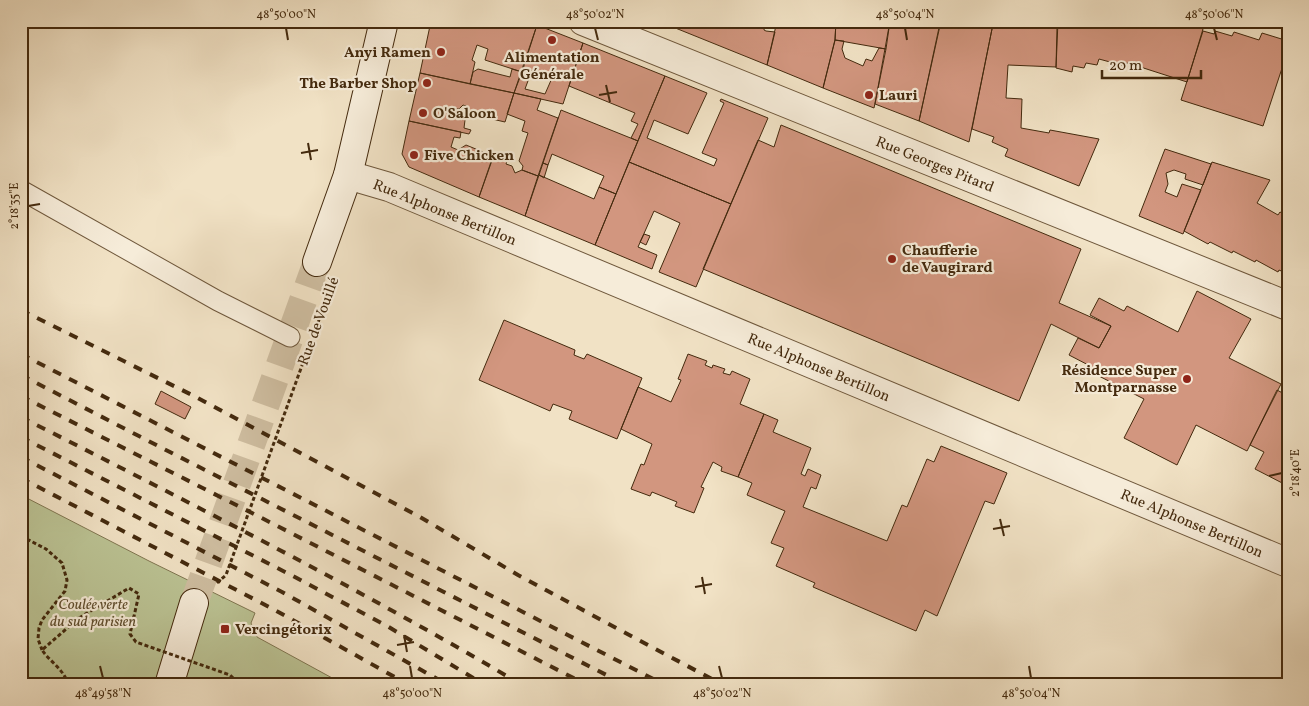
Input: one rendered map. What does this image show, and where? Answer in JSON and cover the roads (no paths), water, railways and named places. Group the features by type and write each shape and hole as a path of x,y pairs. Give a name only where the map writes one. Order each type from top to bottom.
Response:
{"street":[{"name":"Rue de Vouillé","path":"325,272 384,21"},
{"name":"Rue Georges Pitard","path":"583,21 1288,306"},
{"name":"Rue Alphonse Bertillon","path":"348,175 390,187 1288,563"},
{"path":"169,685 194,603"}],"lane":[{"path":"21,190 218,301 290,337"}],"tunnel":[{"path":"194,603 317,262"}],"railway":[{"path":"21,310 192,395 420,517 518,575 723,685"},
{"path":"21,354 665,685"},
{"path":"21,375 626,685"},
{"path":"21,396 587,685"},
{"path":"21,417 336,580 522,685"},
{"path":"21,437 387,626 485,685"},
{"path":"21,457 282,592 448,685"},
{"path":"21,478 273,609 409,685"}],"place":[{"name":"Alimentation Générale","path":"552,40"},
{"name":"Anyi Ramen","path":"441,52"},
{"name":"The Barber Shop","path":"427,83"},
{"name":"Lauri","path":"869,95"},
{"name":"O'Saloon","path":"423,113"},
{"name":"Five Chicken","path":"414,155"},
{"name":"Chaufferie de Vaugirard","path":"892,259"},
{"name":"Résidence Super Montparnasse","path":"1187,379"},
{"name":"Vercingétorix","path":"225,629"}],"park label":[{"name":"Coulée verte du sud parisien","path":"93,612"}]}
